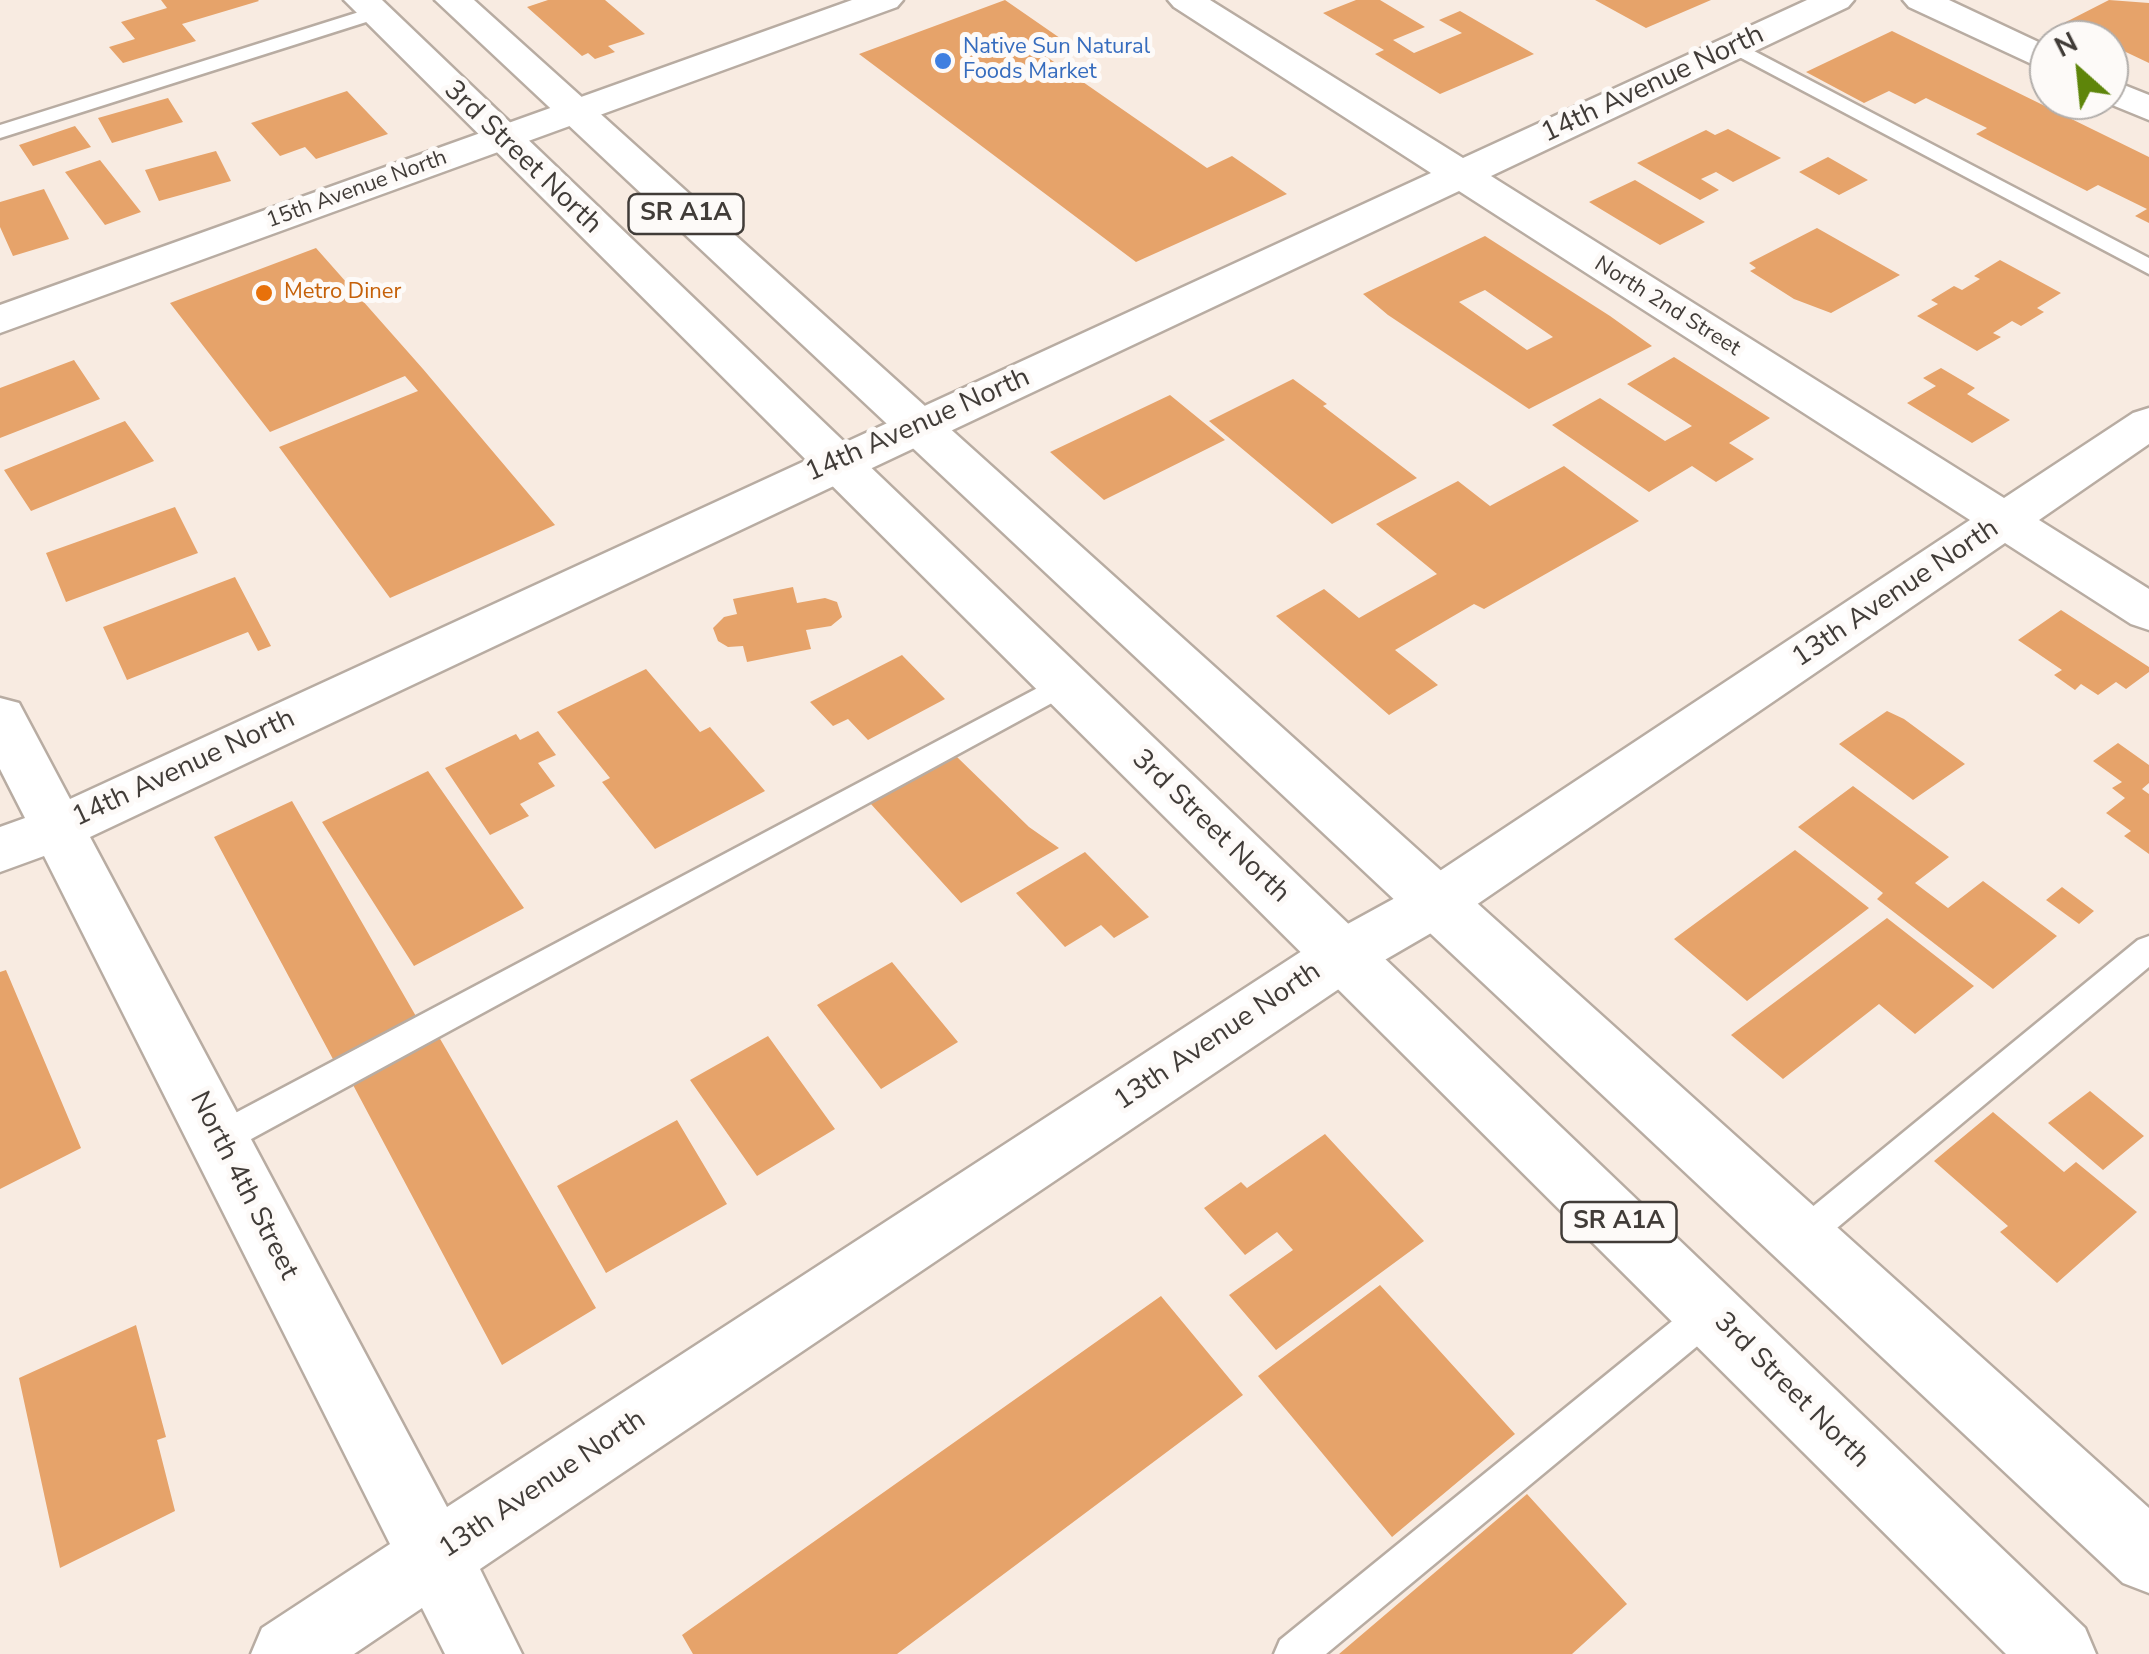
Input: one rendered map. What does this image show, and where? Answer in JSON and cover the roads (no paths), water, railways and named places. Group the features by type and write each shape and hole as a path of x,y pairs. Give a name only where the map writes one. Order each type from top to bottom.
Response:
{"street":[{"name":"SR A1A","path":"452,0 2149,1557"},
{"name":"15th Avenue North","path":"0,320 885,0"},
{"name":"North 2nd Street","path":"1186,0 2149,612"},
{"name":"14th Avenue North","path":"0,850 58,828 1836,0"},
{"path":"1921,0 2029,51"},
{"name":"3rd Street North","path":"369,7 2059,1654"},
{"name":"13th Avenue North","path":"288,1654 1342,954 1437,902 2149,423"},
{"name":"North 4th Street","path":"0,717 485,1654"}],"lane":[{"path":"0,132 369,7"},
{"path":"1735,47 2149,266"},
{"path":"219,1139 1064,684"},
{"path":"1802,1237 2149,949"},
{"path":"1294,1654 1711,1312"}],"place":[{"name":"Native Sun Natural Foods Market","path":"943,61"},
{"name":"Metro Diner","path":"264,293"}]}
